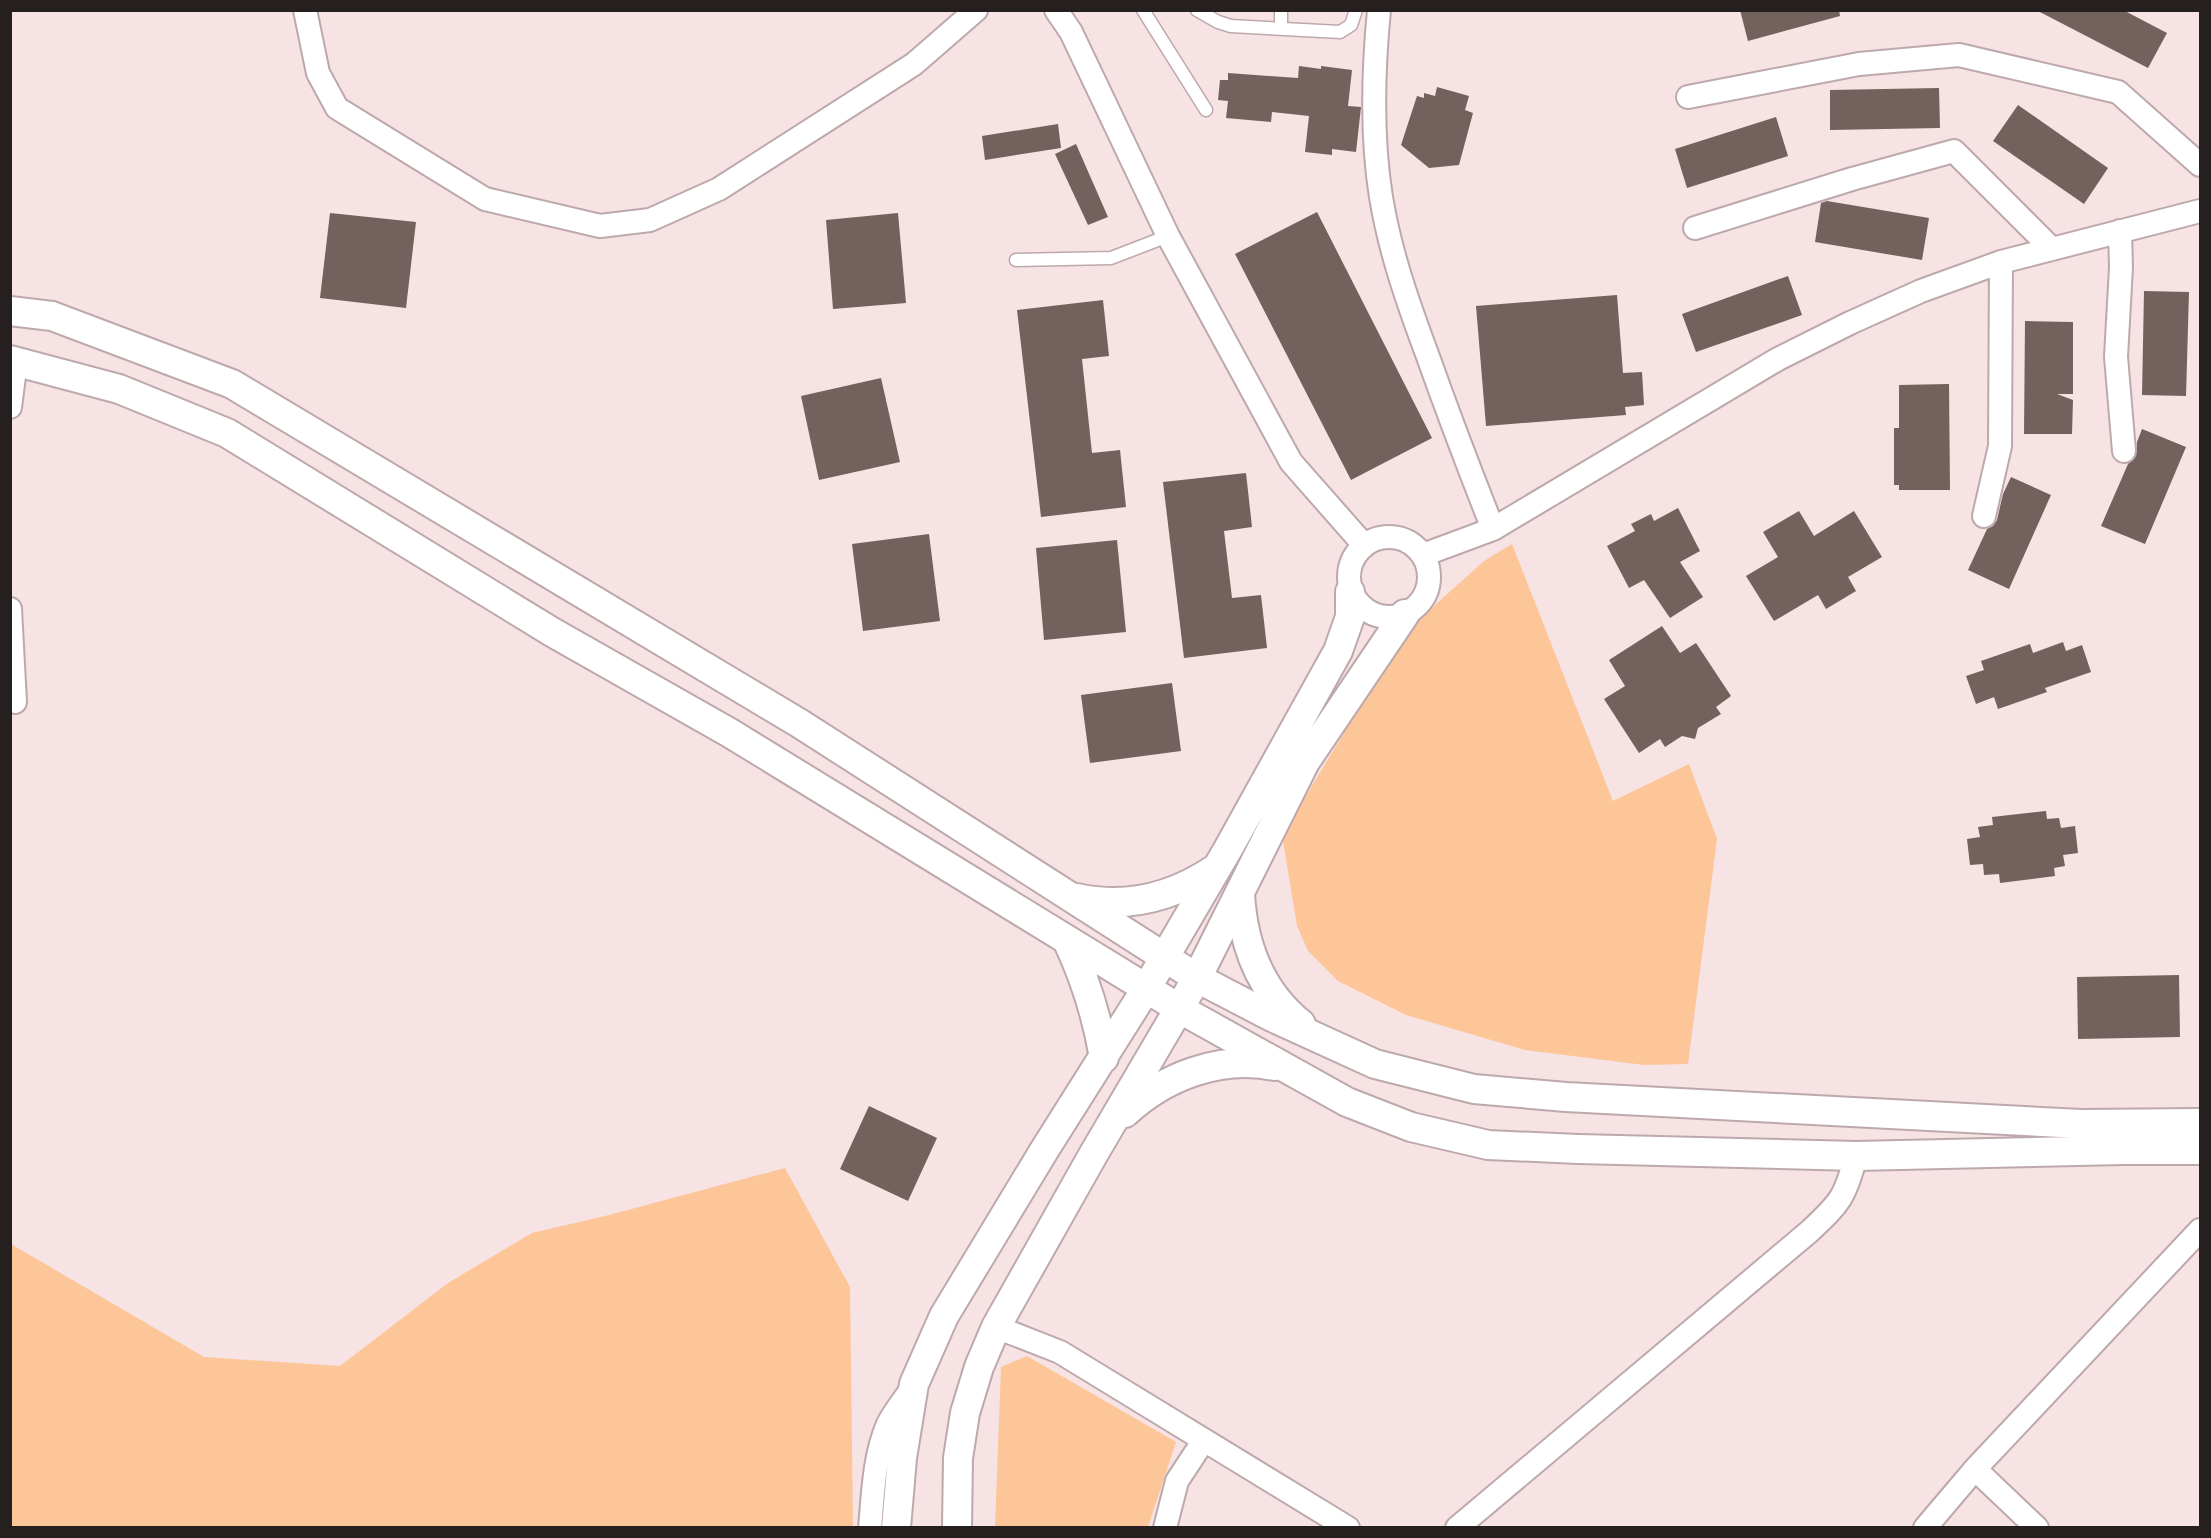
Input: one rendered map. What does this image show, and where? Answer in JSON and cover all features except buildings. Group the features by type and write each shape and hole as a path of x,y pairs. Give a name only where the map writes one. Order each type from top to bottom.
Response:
{"street":[{"path":"305,10 318,73 337,108 485,199 600,226 650,220 719,189 914,64 976,10"},
{"path":"1056,10 1071,32 1168,236 1291,462 1364,545"},
{"path":"1379,10 1374,121 1381,197 1389,240 1401,282 1436,380 1493,529"},
{"path":"1688,97 1859,64 1959,55 2118,92 2200,165"},
{"path":"1695,228 1953,151 2052,249"},
{"path":"1423,555 1493,529 1778,359 1901,300 2001,262 2200,211"},
{"path":"2120,231 2121,267 2116,357 2124,451"},
{"path":"1984,516 2000,446 2001,262"},
{"path":"10,311 52,316 232,384 799,723 1197,978 1272,1017 1375,1064 1473,1089 1554,1096 2081,1124 2200,1123"},
{"path":"10,407 13,361 119,389 227,433 552,632 730,733 1180,1009 1347,1102 1411,1127 1488,1145 1856,1156 2200,1150"},
{"path":"870,1527 872,1494 881,1446 888,1424 914,1384 944,1316 1045,1149 1146,989 1217,868 1338,651 1350,617 1349,566 1355,555 1364,545 1382,538 1401,539 1413,545 1423,555 1428,568 1429,582 1425,595 1417,607 1406,614 1392,618 1378,617 1361,607 1350,592"},
{"path":"10,609 15,702"},
{"path":"957,1527 958,1458 965,1413 979,1367 996,1327 1197,978 1305,762 1406,614"},
{"path":"1067,896 1111,903 1154,898 1176,891 1217,868"},
{"path":"1240,894 1245,934 1258,972 1293,1018 1324,1041"},
{"path":"1067,940 1094,1007 1104,1058"},
{"path":"1107,1132 1120,1117 1151,1092 1187,1074 1227,1064 1288,1068"},
{"path":"1457,1527 1837,1206 1847,1188 1856,1156"},
{"path":"1925,1527 1975,1469 2200,1230"},
{"path":"996,1327 1060,1352 1348,1527"},
{"path":"896,1527 902,1458 914,1384"},
{"path":"1165,1527 1177,1481 1204,1440"},
{"path":"1975,1469 2037,1527"}],"lane":[{"path":"1143,10 1206,110"},
{"path":"1197,10 1218,22 1231,26 1340,32 1350,25 1356,10"},
{"path":"1281,10 1281,29"},
{"path":"1016,260 1111,258 1168,236"}],"shaded area":[{"path":"1512,544 1613,801 1689,764 1717,839 1688,1064 1644,1065 1525,1050 1406,1015 1338,981 1308,951 1297,926 1282,835 1406,631 1484,561"},
{"path":"785,1168 850,1287 853,1527 11,1527 11,1244 204,1357 340,1366 448,1283 532,1233"},
{"path":"1027,1356 1176,1442 1148,1527 995,1527 1001,1367"}]}
